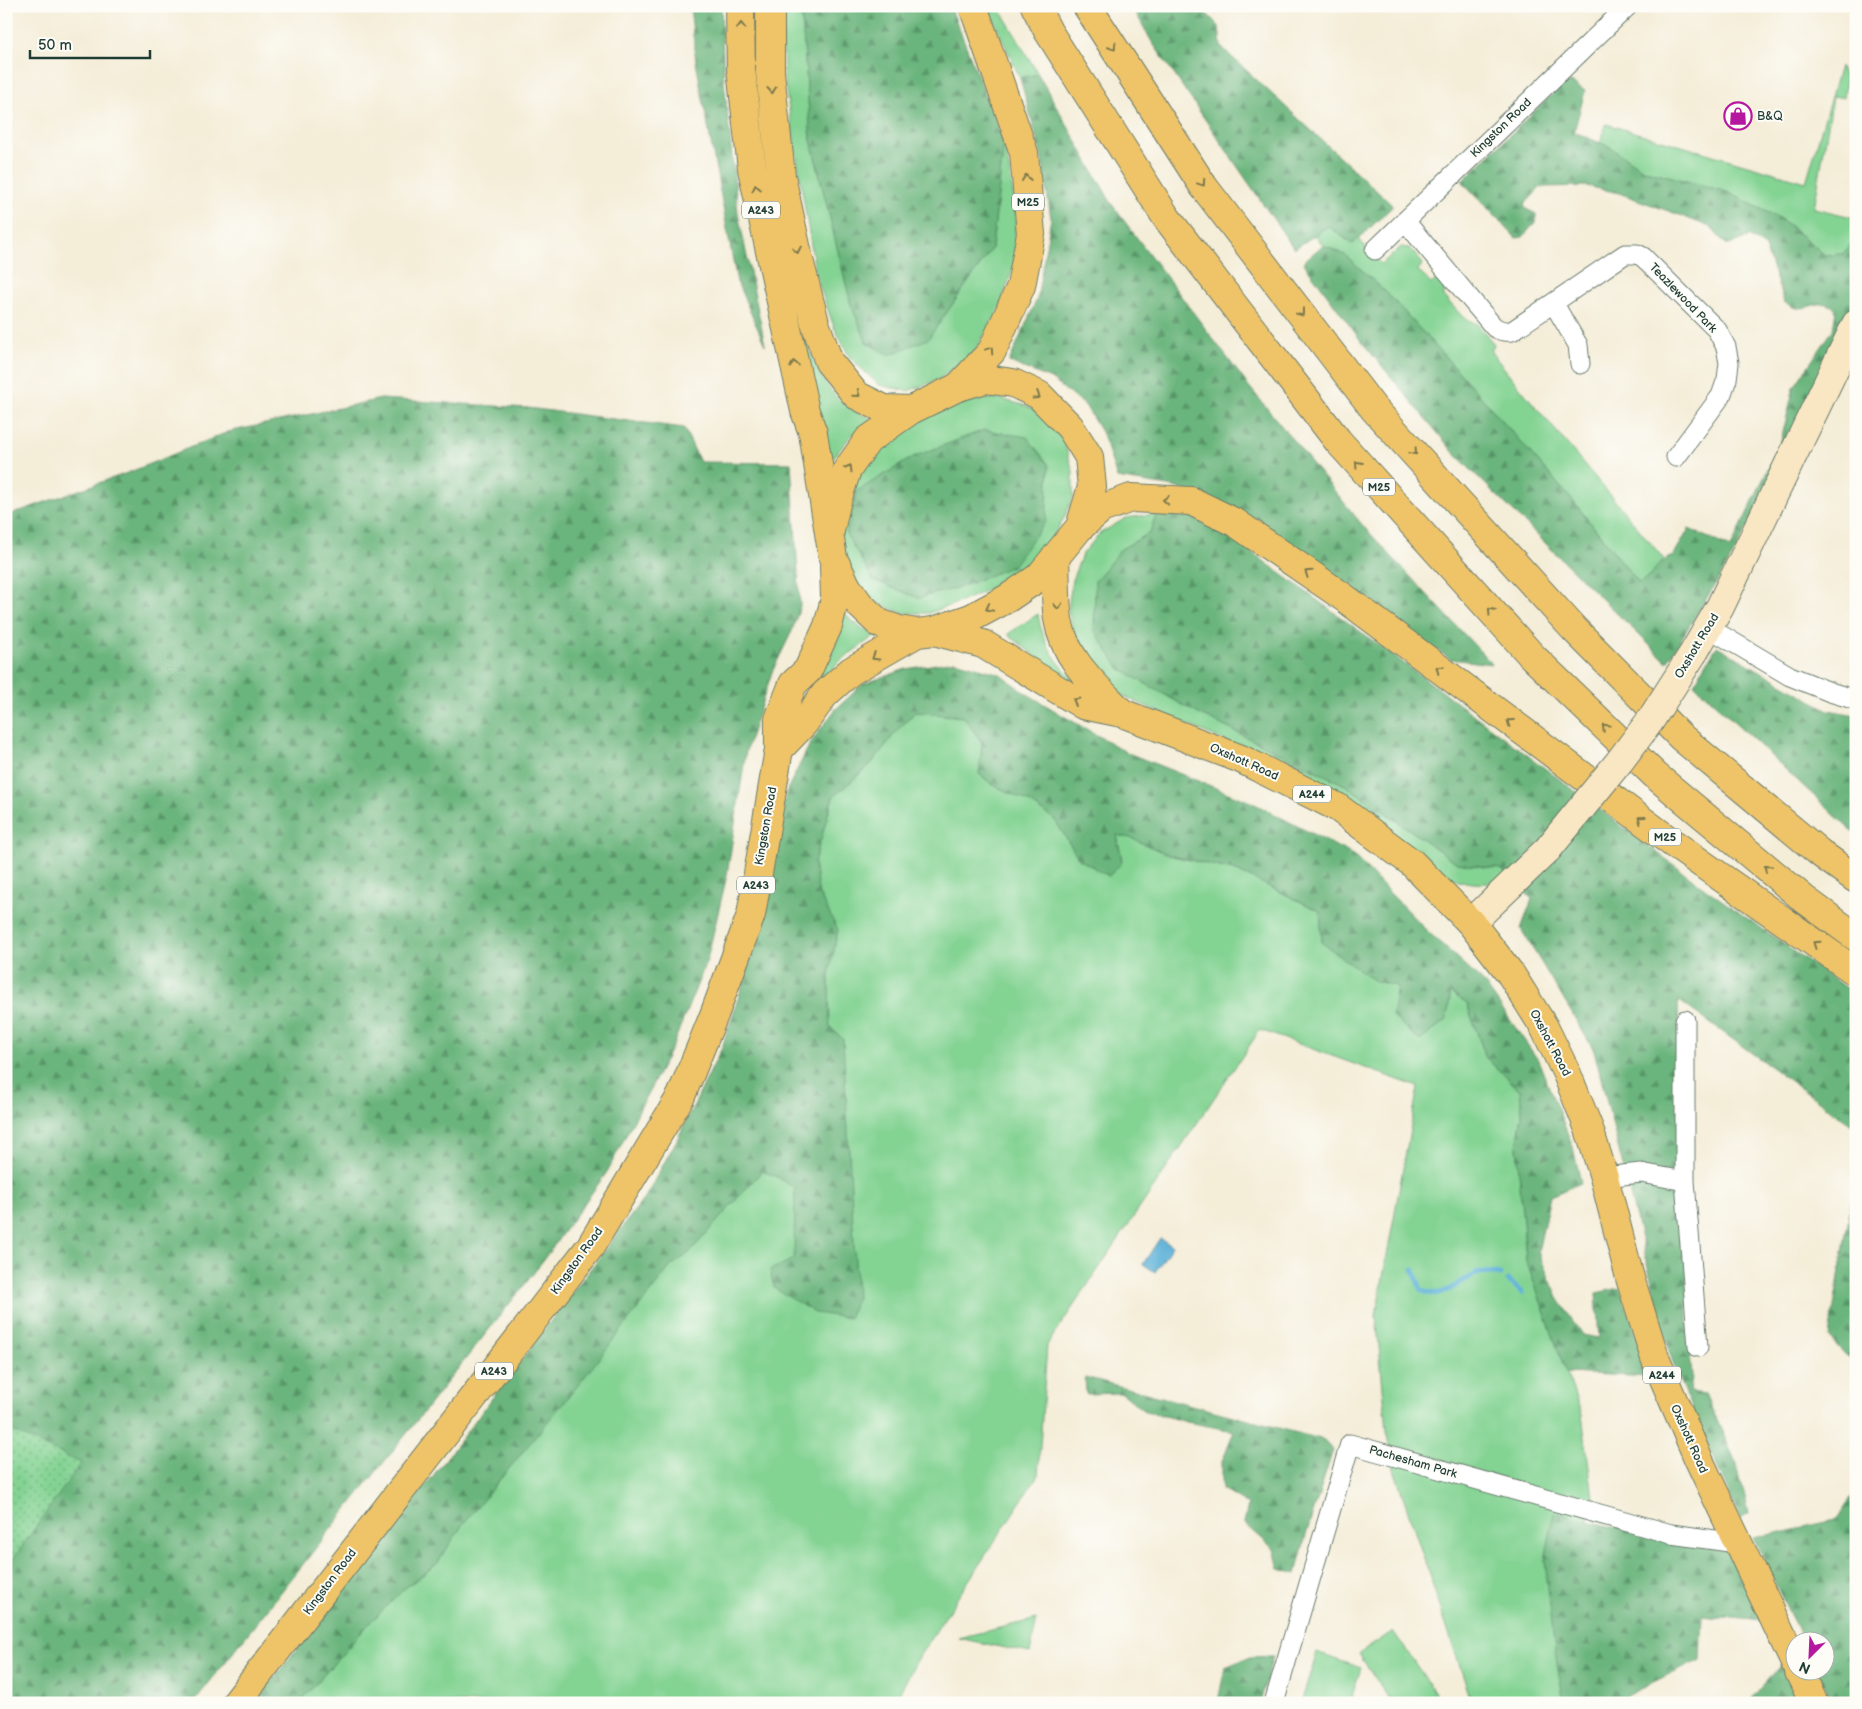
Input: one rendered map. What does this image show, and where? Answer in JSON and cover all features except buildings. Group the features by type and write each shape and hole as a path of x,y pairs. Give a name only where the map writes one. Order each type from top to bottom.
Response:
{"main road":[{"name":"A243","path":"740,6 741,69 752,169 805,411 813,433 830,531"},
{"name":"A243","path":"770,6 770,72 782,176 799,260 815,323 829,362 856,395 884,409 911,410"},
{"name":"M25","path":"958,386 992,350 1021,286 1032,234 1024,153 973,6"},
{"name":"M25","path":"1035,6 1048,30 1166,217 1338,442 1533,657 1656,776 1804,899 1856,937"},
{"path":"1087,6 1204,187 1374,409 1574,629 1682,737 1820,853 1856,879"},
{"name":"Oxshott Road","path":"1471,923 1548,849 1650,721 1709,628 1856,324"},
{"path":"779,749 804,724 825,694 851,672 926,632 971,618 1008,598 1039,577 1080,527 1092,487 1089,457 1070,427 1039,395 1013,383 986,379 958,386 911,410 868,440 847,470 836,504 830,531 834,558"},
{"path":"793,684 797,664 816,625 820,583 814,541 811,485 803,434 805,411"},
{"name":"M25","path":"1080,527 1101,509 1131,498 1191,501 1236,523 1342,596 1671,842 1856,972"},
{"name":"Oxshott Road","path":"834,558 847,586 860,605 879,623 898,630 926,632 983,644 1083,705 1122,713 1242,758 1337,807 1412,863 1471,923 1510,973 1544,1027 1567,1074 1589,1128 1604,1177 1630,1278 1655,1358 1670,1397 1784,1641"},
{"name":"Kingston Road","path":"236,1703 590,1247 681,1096 714,1015 751,915 779,749 779,719 793,684 808,670 828,626 835,599 834,558"},
{"name":"Oxshott Road","path":"1055,558 1058,620 1067,647 1085,676 1122,713"},
{"path":"1804,1682 1814,1703"}],"street":[{"name":"Kingston Road","path":"1375,250 1628,6"},
{"name":"Teazlewood Park","path":"1405,221 1499,331 1512,331 1625,254 1637,254 1643,257 1717,330 1726,347 1729,363 1727,380 1721,396 1676,457"},
{"path":"1554,304 1578,345 1580,364"},
{"path":"1709,628 1790,676 1856,700"},
{"path":"1685,1020 1685,1181 1698,1347"},
{"path":"1604,1177 1641,1173 1685,1181"},
{"name":"Pachesham Park","path":"1274,1703 1350,1444 1671,1534 1737,1544"}],"green space":[{"path":"690,6 721,6 724,82 738,213 765,345 737,282 696,62"},
{"path":"782,6 801,6 811,140 851,304 867,343 928,339 992,248 1004,141 1016,209 1014,265 999,310 974,352 938,380 908,391 879,385 850,358 834,327 816,276 784,79"},
{"path":"801,6 950,6 1004,141 992,248 928,339 889,355 867,343 851,305 811,140"},
{"path":"987,6 998,6 1038,74 1020,78"},
{"path":"1132,6 1199,6 1219,26 1221,47 1393,206 1353,244 1328,226 1294,249 1152,42"},
{"path":"1840,66 1846,79 1844,98 1833,96 1814,208 1856,218 1856,238 1843,254 1825,255 1781,219 1727,192 1642,169 1610,147 1600,143 1606,124 1806,182"},
{"path":"1038,74 1113,206 1247,384 1364,527 1492,664 1450,659 1227,505 1174,487 1117,478 1104,437 1085,405 1051,379 1009,362 1037,299 1051,218 1041,154 1020,78"},
{"path":"1571,82 1585,91 1574,132 1610,147 1642,169 1727,192 1781,219 1825,255 1843,254 1856,238 1856,292 1842,334 1734,554 1667,662 1455,454 1362,342 1303,262 1323,245 1345,255 1387,293 1572,500 1639,583 1663,561 1673,556 1689,529 1731,548 1781,441 1794,387 1833,330 1836,309 1826,304 1796,308 1784,302 1765,247 1749,236 1732,244 1726,244 1710,227 1619,193 1587,186 1541,187 1524,205 1526,209 1536,214 1536,221 1523,237 1516,238 1462,181 1564,83"},
{"path":"1328,226 1352,244 1358,239 1381,264 1401,247 1410,248 1423,264 1418,270 1431,284 1437,279 1444,286 1444,297 1464,318 1477,324 1494,344 1491,352 1664,559 1646,579 1639,583 1572,500 1387,293 1345,255 1323,245 1315,235"},
{"path":"800,323 824,382 844,404 873,419 850,437 830,462 796,324"},
{"path":"997,398 1027,406 1050,421 1063,439 1073,471 1073,498 1062,522 1048,544 1021,569 992,588 929,613 903,613 881,605 861,590 840,551 843,495 876,451 917,421 959,402"},
{"path":"381,399 528,408 684,428 700,462 791,463 800,606 792,631 772,672 746,751 727,875 707,960 673,1045 607,1172 533,1274 193,1703 6,1703 6,516 130,472 228,432"},
{"path":"984,430 1027,437 1049,465 1046,521 1013,566 961,587 918,598 873,580 846,534 857,491 913,457"},
{"path":"1156,514 1150,533 1121,549 1120,669 1197,713 1347,786 1457,863 1501,869 1508,876 1484,883 1458,881 1252,753 1125,697 1103,680 1075,636 1068,611 1072,580 1082,555 1099,534 1126,518"},
{"path":"1156,514 1193,517 1239,543 1435,686 1706,889 1856,995 1856,1128 1678,1000 1689,1343 1692,1376 1690,1392 1705,1394 1737,1465 1749,1514 1740,1519 1680,1382 1669,1351 1594,1050 1521,929 1532,899 1501,869 1457,863 1347,786 1197,713 1120,669 1094,630 1095,581 1121,549 1150,533"},
{"path":"842,612 862,629 876,635 841,660 818,684 795,720 798,704 812,681"},
{"path":"1038,614 1049,648 1062,666 1087,691 1057,674 1008,634"},
{"path":"1717,646 1828,710 1856,715 1856,835 1694,684"},
{"path":"955,661 1000,674 1024,692 1128,753 1253,803 1353,855 1423,927 1485,984 1538,1060 1573,1147 1581,1183 1550,1196 1538,1252 1558,1298 1582,1335 1599,1338 1596,1293 1620,1288 1652,1377 1566,1373 1526,1260 1517,1146 1522,1115 1520,1090 1486,1058 1467,1004 1451,992 1447,1019 1420,1041 1392,1016 1397,986 1375,981 1322,943 1320,911 1237,871 1169,855 1131,838 1117,835 1122,862 1109,876 1079,859 1055,820 1031,803 993,785 979,774 982,743 964,717 915,712 896,732 871,764 833,797 814,863 819,894 838,930 829,975 830,1027 843,1039 857,1298 849,1318 815,1313 774,1288 770,1270 794,1259 795,1189 776,1176 762,1171 689,1253 671,1266 579,1384 463,1524 437,1564 405,1588 367,1626 299,1703 254,1703 408,1509 646,1196 679,1136 722,1048 755,947 778,826 788,788 811,742 835,710 863,684 906,669"},
{"path":"915,712 964,717 982,743 993,785 1031,803 1055,820 1079,859 1109,876 1122,861 1117,835 1131,838 1169,855 1237,871 1320,911 1375,980 1397,986 1451,992 1467,1004 1486,1058 1520,1090 1522,1115 1517,1146 1526,1260 1582,1415 1594,1504 1588,1521 1592,1703 1472,1703 1394,1469 1388,1440 1376,1315 1418,1087 1260,1030 1047,1345 1038,1475 920,1655 894,1703 254,1703 408,1509 646,1196 679,1136 722,1048 755,947 773,854 814,862 833,797 871,764 896,732"},
{"path":"1856,1173 1856,1366 1829,1337"},
{"path":"1085,1377 1324,1440 1333,1450 1306,1535 1296,1574 1279,1569 1274,1549 1244,1523 1248,1505 1222,1489 1222,1461 1234,1431 1187,1422 1145,1411 1122,1393 1086,1394"},
{"path":"6,1428 81,1463 6,1569"},
{"path":"1856,1492 1856,1703 1833,1703 1823,1682 1834,1682 1834,1632 1799,1632 1753,1538 1836,1520"},
{"path":"1554,1512 1644,1535 1728,1551 1762,1621 1702,1615 1700,1660 1625,1697 1622,1703 1564,1703 1555,1652 1545,1560"},
{"path":"1037,1619 1030,1653 958,1638"},
{"path":"1393,1631 1440,1700 1436,1703 1392,1703 1359,1654"},
{"path":"1317,1653 1361,1668 1350,1703 1301,1703"},
{"path":"1273,1656 1260,1703 1223,1703 1219,1697 1225,1667 1250,1657"},
{"path":"1782,1662 1784,1666 1784,1682 1792,1682 1802,1703 1749,1703"}],"water":[{"path":"1160,1238 1172,1246 1155,1272 1143,1264"}],"waterway":[{"path":"1413,1269 1421,1290 1430,1293 1445,1291 1480,1273 1487,1272 1500,1275"},
{"path":"1508,1280 1522,1293"}],"place":[{"name":"B&Q","path":"1738,116"}]}
